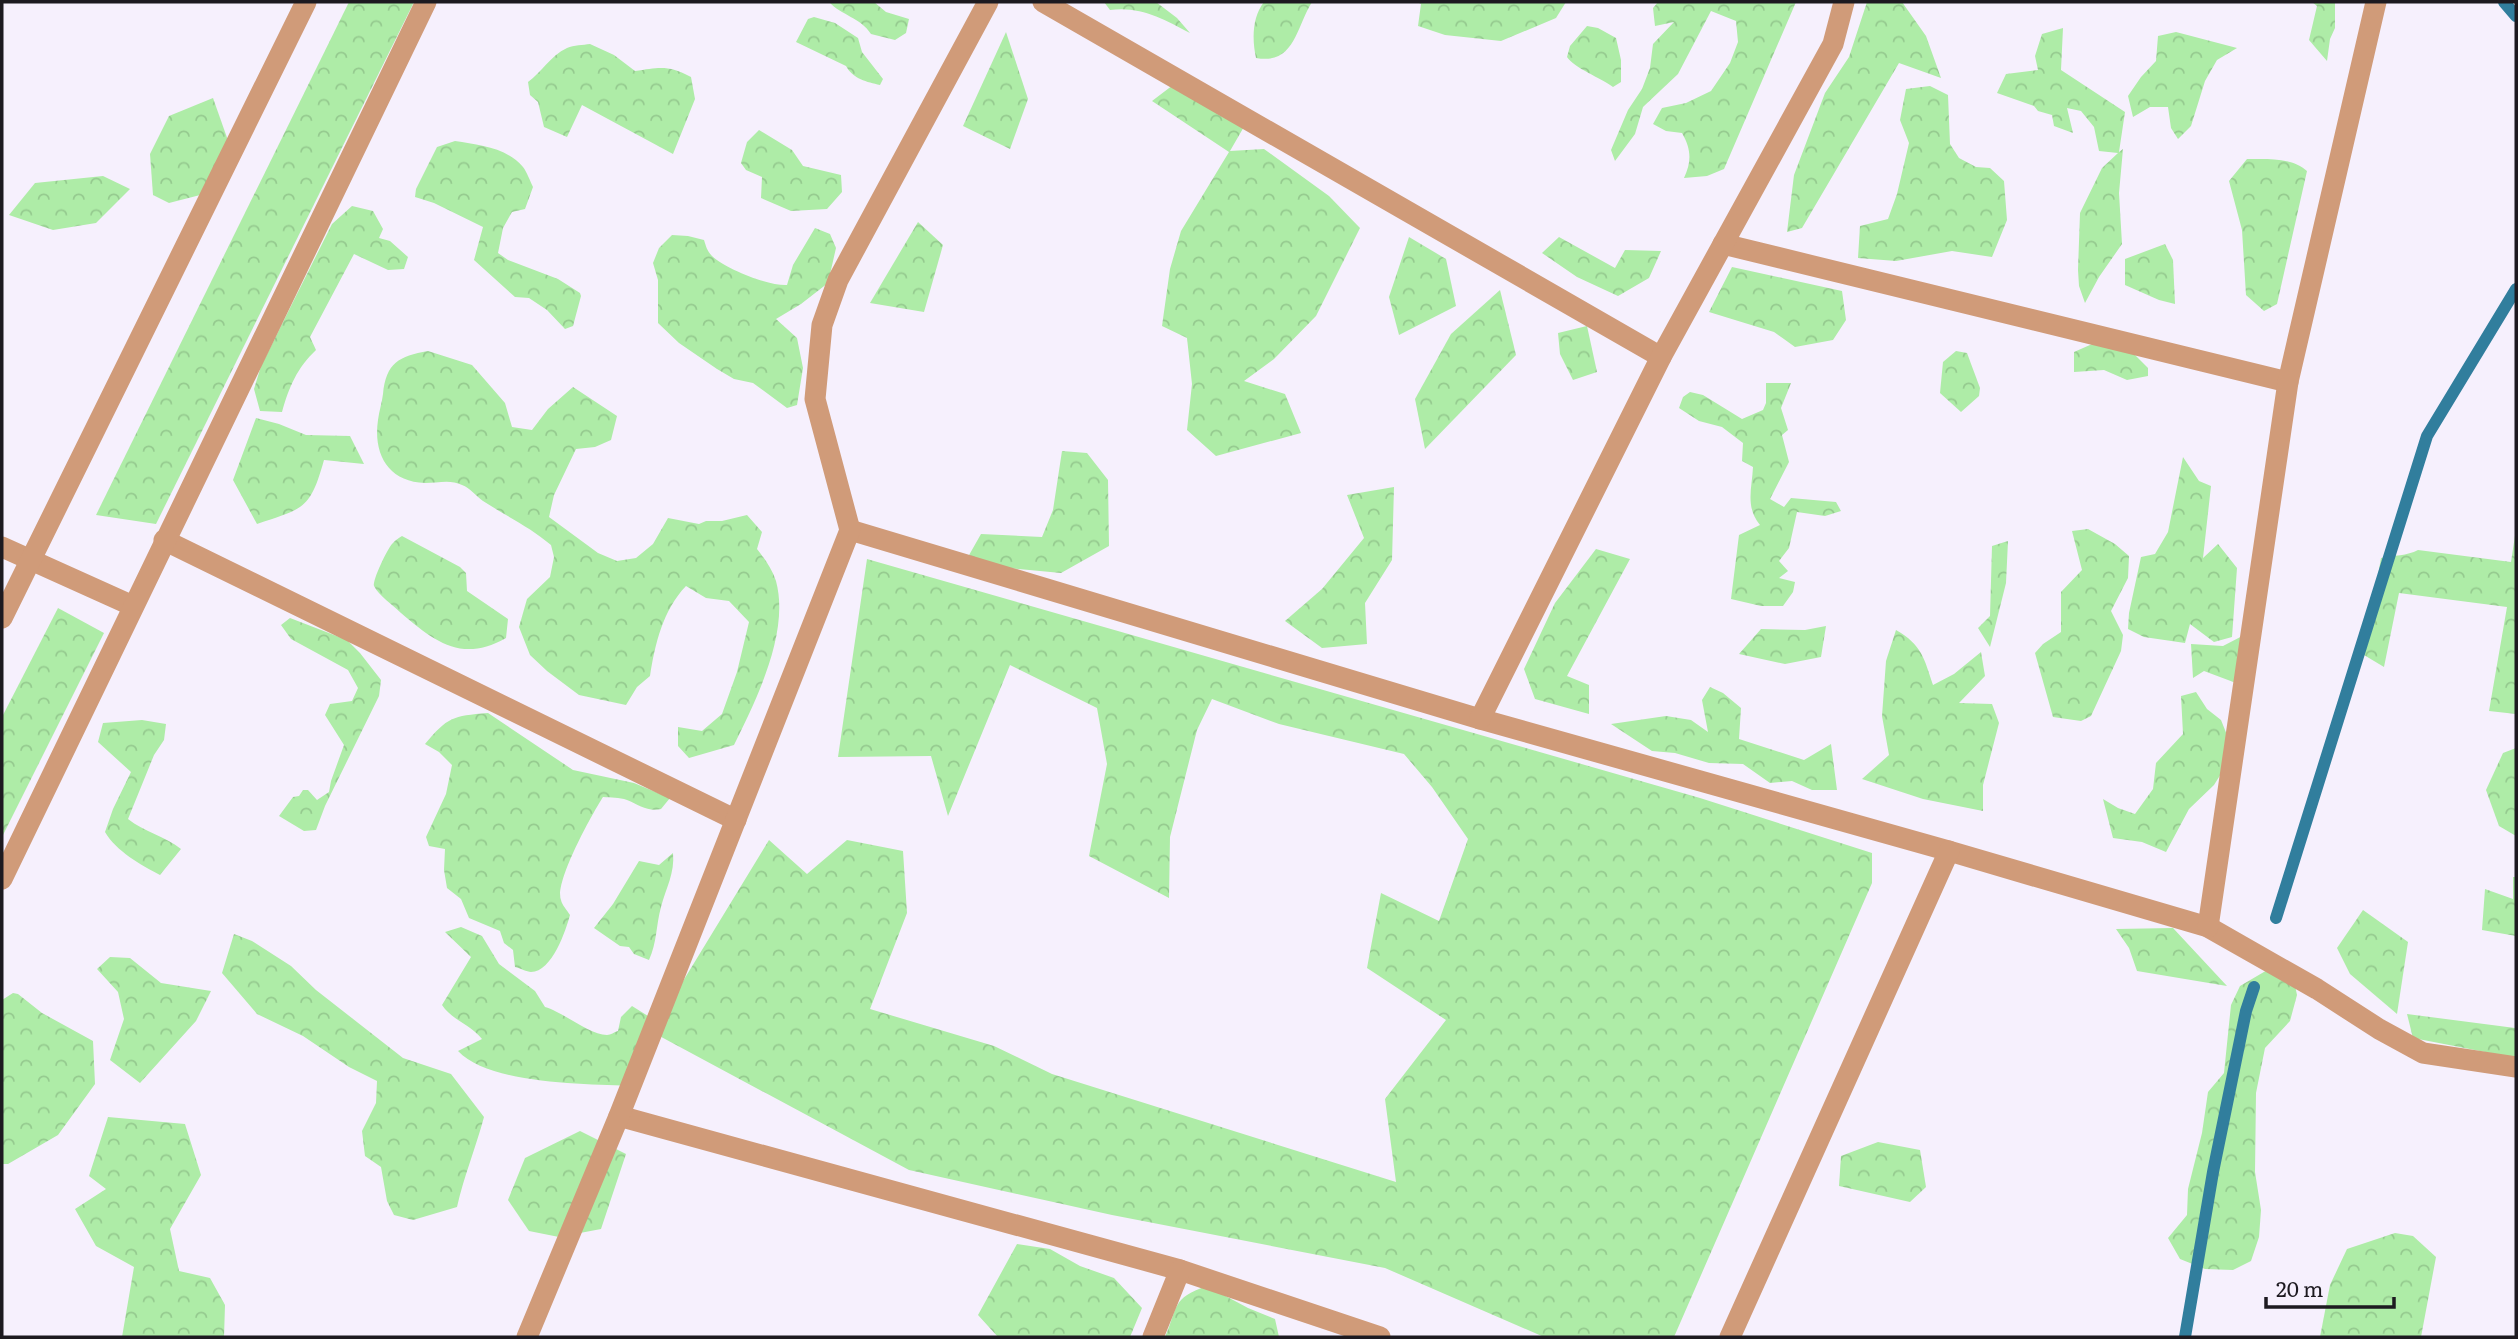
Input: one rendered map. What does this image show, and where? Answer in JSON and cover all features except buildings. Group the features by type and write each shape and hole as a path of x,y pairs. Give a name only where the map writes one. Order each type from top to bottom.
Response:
{"street":[{"path":"2,618 306,2"},
{"path":"2,879 426,2"},
{"path":"527,1337 619,1116 849,530 815,399 822,325 838,280 988,2"},
{"path":"1043,2 1661,357"},
{"path":"1480,719 1661,357 1833,44 1844,2"},
{"path":"2208,927 2288,382 2376,2"},
{"path":"1723,244 2288,382"},
{"path":"849,530 1480,719 1950,851 2208,927 2317,989 2379,1030 2423,1053 2516,1068"},
{"path":"164,540 736,820"},
{"path":"2,547 133,606"},
{"path":"1730,1337 1950,851"},
{"path":"619,1116 1180,1270 1380,1337"},
{"path":"1153,1337 1180,1270"}],"green space":[{"path":"349,2 414,2 156,524 96,515"},
{"path":"829,2 874,2 886,12 909,19 906,33 895,40 871,34 862,24"},
{"path":"1104,2 1156,2 1177,18 1190,33 1142,12 1110,10"},
{"path":"1264,2 1312,2 1287,50 1269,59 1256,58 1254,44 1255,22"},
{"path":"1417,2 1566,2 1556,18 1501,41 1445,35 1418,26 1421,4"},
{"path":"1658,2 1796,2 1724,169 1707,176 1684,178 1689,155 1682,133 1666,131 1653,124 1662,108 1686,103 1711,91 1730,63 1738,42 1736,21 1711,11 1678,74 1643,107 1635,134 1615,161 1611,150 1628,110 1642,89 1650,68 1653,44 1674,22 1655,26 1653,8"},
{"path":"1867,2 1902,2 1926,36 1941,78 1899,63 1802,228 1787,232 1794,175 1825,93 1849,57"},
{"path":"2312,2 2335,2 2335,28 2330,39 2327,61 2309,40 2317,6"},
{"path":"814,17 835,23 858,38 862,52 883,79 880,85 861,79 852,74 846,66 796,42 808,19"},
{"path":"1587,26 1598,28 1616,38 1621,60 1621,82 1613,87 1575,65 1567,57 1570,46"},
{"path":"2063,28 2061,70 2125,112 2119,152 2123,149 2119,193 2122,244 2085,303 2079,286 2078,270 2080,213 2102,168 2118,153 2099,151 2094,127 2081,111 2067,108 2073,133 2054,126 2052,115 1997,93 2006,74 2038,70 2035,56 2042,34"},
{"path":"1006,32 1028,99 1010,149 963,126"},
{"path":"2176,32 2237,48 2217,60 2205,81 2191,126 2178,139 2171,128 2168,107 2150,107 2133,117 2128,96 2156,61 2158,36"},
{"path":"590,44 614,55 635,71 664,68 691,77 695,99 673,154 582,105 567,137 544,127 538,102 530,95 528,82 561,51"},
{"path":"1177,82 1245,125 1230,151 1264,149 1329,196 1360,228 1316,316 1274,359 1244,381 1285,394 1301,433 1216,456 1187,430 1192,384 1187,338 1162,326 1170,269 1181,231 1229,152 1152,101"},
{"path":"1930,86 1948,95 1950,144 1959,158 1976,167 1990,168 2004,181 2007,220 1992,257 1952,251 1896,261 1858,258 1860,226 1888,219 1897,194 1909,143 1900,120 1906,89"},
{"path":"213,98 231,149 208,193 169,203 153,195 150,154 169,116"},
{"path":"759,130 792,150 803,166 841,175 842,192 827,209 791,211 761,198 762,177 746,170 741,163 747,142"},
{"path":"455,141 500,151 516,160 524,169 533,187 525,209 512,212 503,228 498,253 508,260 558,279 580,293 573,326 565,329 547,310 529,298 515,297 474,260 483,227 434,203 415,197 416,189 437,147"},
{"path":"2247,159 2286,161 2307,171 2277,304 2264,311 2246,295 2242,230 2229,181"},
{"path":"103,176 130,189 96,223 53,230 9,215 35,183"},
{"path":"352,206 373,211 383,229 379,238 390,241 408,257 404,269 388,270 354,254 310,337 316,350 295,378 282,412 260,411 254,389 261,366 332,224"},
{"path":"918,222 943,245 924,312 870,303"},
{"path":"815,228 830,234 836,248 828,283 776,319 797,338 803,368 797,405 787,408 753,383 734,379 717,369 679,343 658,323 658,280 653,263 659,248 672,235 704,240 710,254 727,266 759,280 787,285 793,265"},
{"path":"1409,237 1446,259 1456,306 1399,335 1389,297"},
{"path":"1559,237 1615,268 1625,250 1661,251 1649,278 1618,296 1577,277 1542,253"},
{"path":"2165,244 2173,260 2175,304 2125,285 2125,259"},
{"path":"1732,267 1842,291 1846,320 1833,340 1795,347 1774,332 1709,312"},
{"path":"1500,290 1516,355 1425,449 1415,399 1451,334"},
{"path":"1587,326 1597,372 1573,380 1560,354 1558,333"},
{"path":"2099,341 2130,350 2148,368 2148,376 2127,380 2104,370 2074,372 2074,352"},
{"path":"428,351 472,365 505,403 512,427 532,430 548,409 573,387 617,416 611,440 595,447 576,449 554,495 549,517 598,553 617,561 636,558 653,544 668,518 699,524 747,515 762,532 757,549 776,581 778,622 775,644 761,687 734,745 689,758 678,746 678,727 702,731 722,714 737,672 749,622 729,601 706,598 686,586 671,606 661,628 650,676 637,687 626,705 579,695 530,655 519,627 527,599 550,577 554,557 551,545 483,501 465,486 453,482 425,483 401,478 386,464 381,455 377,432 387,375 402,359"},
{"path":"1956,351 1967,353 1980,388 1979,396 1961,412 1940,393 1943,362"},
{"path":"1766,383 1791,383 1781,408 1788,430 1782,435 1789,462 1770,499 1784,507 1791,498 1836,502 1841,511 1825,516 1797,512 1789,548 1779,561 1788,571 1779,578 1795,582 1793,592 1783,606 1761,606 1731,599 1739,535 1760,525 1751,504 1753,467 1742,461 1743,443 1722,427 1699,421 1679,408 1683,397 1690,392 1703,395 1742,419 1763,410 1766,403"},
{"path":"256,418 306,435 350,436 364,464 324,460 314,489 303,505 257,524 233,480"},
{"path":"1062,451 1087,453 1108,480 1109,546 1061,573 964,564 981,534 1042,537 1053,510"},
{"path":"2183,457 2199,481 2211,486 2203,558 2218,544 2237,568 2232,637 2214,642 2190,624 2185,643 2144,637 2128,629 2141,557 2155,554 2168,532"},
{"path":"1394,487 1392,560 1365,603 1367,644 1322,648 1285,621 1322,589 1364,538 1347,495"},
{"path":"2088,529 2115,544 2129,556 2128,578 2111,611 2123,635 2121,651 2091,716 2081,721 2053,717 2035,653 2061,632 2061,592 2082,570 2072,531"},
{"path":"2516,529 2516,714 2489,711 2507,607 2399,593 2384,667 2364,655 2381,558 2418,550 2511,562"},
{"path":"402,536 460,567 466,573 467,591 508,619 506,638 476,649 450,646 426,633 383,597 374,586 375,578 391,546"},
{"path":"2008,541 2006,583 1990,647 1978,628 1990,616 1992,546"},
{"path":"1596,549 1630,559 1567,676 1589,685 1589,714 1535,699 1524,669 1555,603"},
{"path":"867,559 1700,798 1872,853 1872,883 1674,1337 1544,1337 1385,1268 1112,1215 909,1170 652,1032 769,840 807,874 847,840 903,851 907,913 870,1009 994,1046 1052,1074 1396,1182 1385,1099 1446,1020 1367,968 1381,893 1439,921 1468,839 1432,787 1404,754 1279,724 1212,699 1197,730 1170,837 1169,898 1089,856 1107,764 1097,708 1010,665 948,816 931,756 838,757"},
{"path":"58,608 104,633 2,837 2,717"},
{"path":"290,618 347,640 381,680 379,696 316,830 304,831 279,816 293,797 299,796 303,790 308,790 317,800 329,792 344,745 325,715 330,704 352,701 358,688 348,670 291,639 281,625"},
{"path":"1826,626 1821,657 1785,664 1739,654 1761,629 1805,630"},
{"path":"1896,630 1917,647 1933,685 1954,674 1981,652 1985,676 1959,703 1992,704 1999,723 1983,785 1983,811 1923,799 1862,779 1889,755 1882,716 1886,661"},
{"path":"2250,632 2236,683 2204,671 2193,678 2191,644 2223,646"},
{"path":"1710,687 1723,693 1741,708 1739,739 1804,760 1831,744 1837,790 1812,790 1792,781 1770,783 1743,764 1709,763 1675,753 1652,751 1611,724 1666,716 1691,720 1708,732 1702,700"},
{"path":"2196,692 2207,709 2221,720 2229,740 2229,761 2214,785 2189,809 2166,852 2142,842 2113,838 2103,799 2135,814 2153,789 2156,763 2183,734 2181,696"},
{"path":"488,713 573,770 634,783 670,798 661,809 652,810 624,799 603,797 575,848 563,879 561,900 570,915 561,940 552,958 539,970 531,972 515,967 513,950 504,943 500,931 469,918 461,899 447,888 445,849 429,846 426,837 446,794 452,765 439,752 425,744 439,728 458,717"},
{"path":"142,720 166,724 164,740 154,755 128,819 181,849 160,875 122,851 105,832 131,772 98,742 103,723"},
{"path":"2516,748 2516,836 2499,826 2486,790 2503,753"},
{"path":"673,853 671,874 649,960 634,954 629,947 620,946 594,928 613,904 639,861 659,865"},
{"path":"2513,877 2516,877 2516,936 2482,930 2485,889 2513,899"},
{"path":"2363,910 2408,942 2397,1014 2350,974 2337,948"},
{"path":"461,927 482,936 499,964 535,991 545,1007 593,1031 607,1035 618,1031 621,1017 632,1006 648,1016 634,1086 567,1083 516,1076 493,1071 473,1062 458,1051 482,1039 442,1005 471,957 445,932"},
{"path":"2173,928 2227,986 2137,971 2129,948 2116,929"},
{"path":"234,934 252,941 291,966 316,990 403,1058 451,1074 484,1117 457,1207 413,1220 394,1215 387,1201 381,1167 365,1156 362,1131 376,1103 377,1081 349,1067 303,1036 257,1014 222,973"},
{"path":"110,957 130,958 161,983 211,991 196,1021 140,1083 110,1060 124,1019 118,992 97,969"},
{"path":"2269,969 2293,976 2297,995 2290,1021 2265,1048 2256,1093 2255,1172 2261,1210 2259,1237 2251,1261 2233,1270 2205,1269 2180,1259 2168,1238 2187,1215 2188,1189 2202,1133 2208,1092 2224,1073 2231,1005 2240,986"},
{"path":"13,993 42,1013 93,1041 95,1084 58,1135 8,1164 2,1164 2,1000"},
{"path":"2407,1014 2515,1028 2516,1058 2413,1038"},
{"path":"108,1117 185,1124 201,1175 170,1229 179,1271 210,1278 225,1305 224,1337 122,1337 134,1267 96,1246 75,1209 106,1189 89,1176"},
{"path":"580,1131 626,1154 601,1229 559,1237 529,1231 508,1200 525,1158"},
{"path":"1878,1142 1920,1150 1926,1187 1910,1202 1839,1186 1841,1156"},
{"path":"2395,1233 2413,1236 2436,1257 2421,1337 2320,1337 2330,1285 2347,1249"},
{"path":"1017,1244 1050,1249 1080,1266 1114,1278 1142,1308 1130,1337 998,1337 978,1315"},
{"path":"1207,1286 1275,1319 1279,1337 1165,1337 1181,1300 1195,1290"}],"waterway":[{"path":"2504,2 2516,16"},
{"path":"2276,918 2427,436 2516,289"},
{"path":"2185,1337 2213,1172 2246,1011 2254,987"}]}
